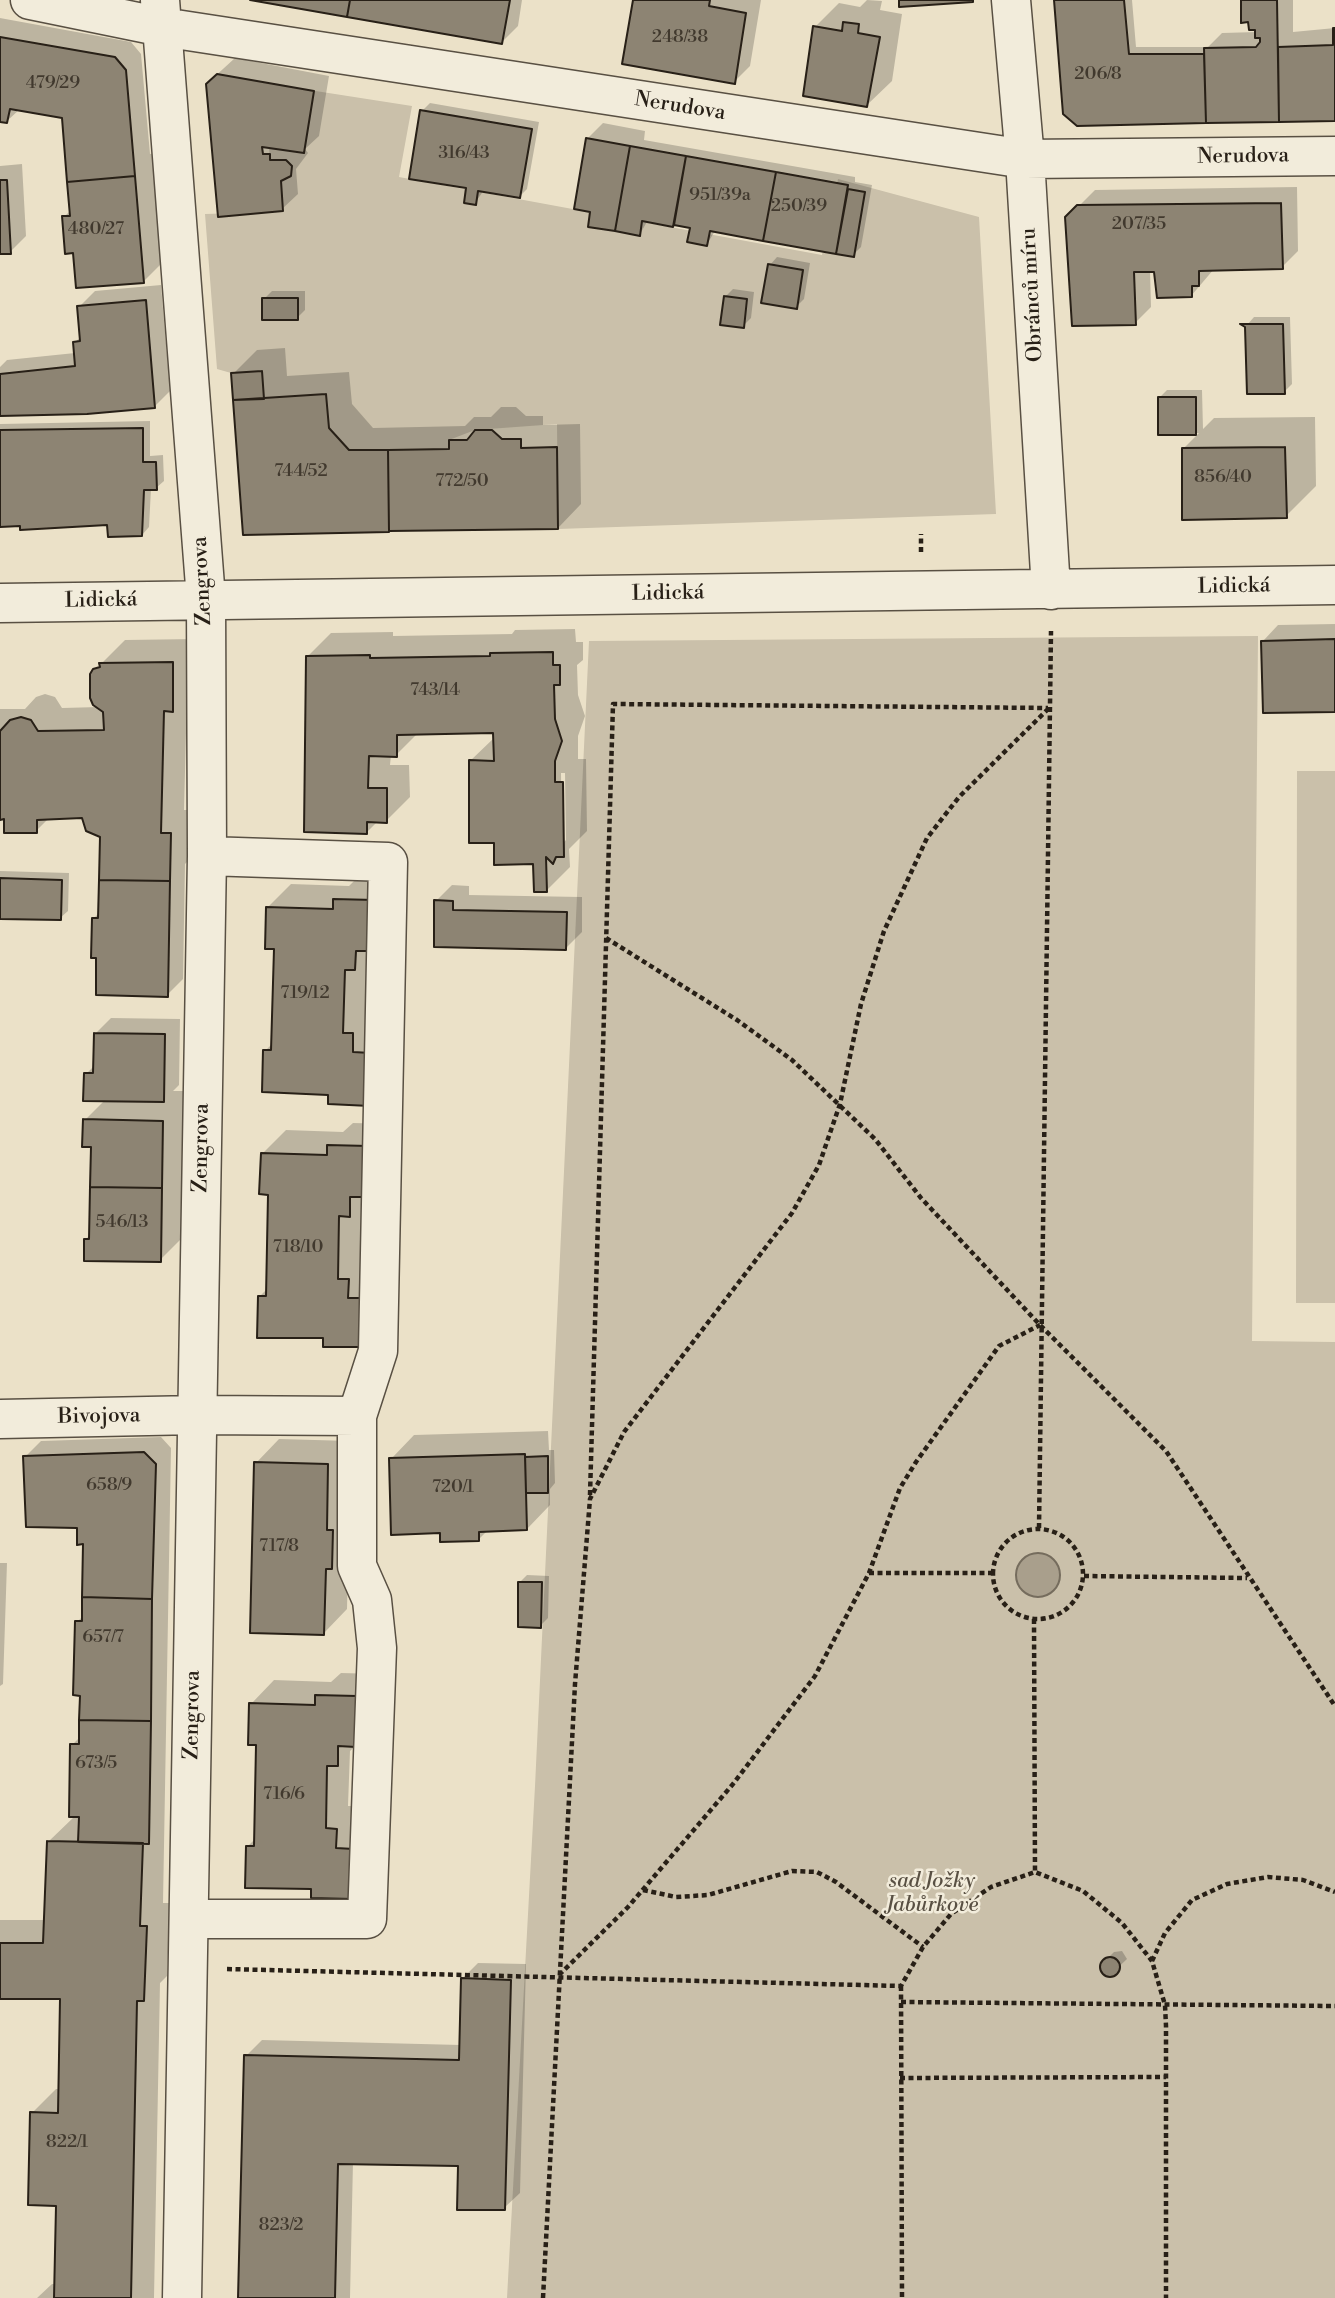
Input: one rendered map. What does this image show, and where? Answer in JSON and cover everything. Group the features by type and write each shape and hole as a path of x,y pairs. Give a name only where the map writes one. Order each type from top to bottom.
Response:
{"street":[{"name":"Nerudova","path":"30,0 161,14 1025,159 1335,156"},
{"name":"Obránců míru","path":"1010,0 1025,159 1051,590"},
{"name":"Zengrova","path":"161,14 206,600 207,856 190,1968 182,2298"},
{"name":"Lidická","path":"0,603 1335,585"},
{"path":"190,1919 367,1919 377,1648 372,1600 357,1566 357,1416 378,1351 388,862 207,856"},
{"name":"Bivojova","path":"0,1419 197,1415 357,1416"}],"path":[{"path":"1039,1528 1051,631"},
{"path":"543,2298 575,1684 590,1499 613,704 1049,708"},
{"path":"590,1499 624,1432 792,1213 819,1165 841,1104 865,992 890,919 927,838 959,797 1049,708"},
{"path":"606,938 737,1020 792,1060 875,1139 921,1198 1040,1325 1166,1451 1335,1706"},
{"path":"559,1975 643,1890 733,1784 815,1676 869,1573 900,1488 916,1462 999,1346 1040,1325"},
{"path":"1039,1528 1052,1530 1073,1544 1080,1556 1084,1576 1079,1594 1072,1605 1049,1618 1034,1619 1019,1615 1006,1606 997,1594 993,1573 999,1549 1010,1538 1024,1530 1039,1528"},
{"path":"869,1573 993,1573"},
{"path":"1084,1576 1248,1578"},
{"path":"1034,1619 1035,1872"},
{"path":"643,1890 676,1897 708,1895 792,1871 817,1872 836,1882 923,1947"},
{"path":"902,2298 901,1986 923,1947 951,1914 991,1887 1035,1872 1083,1891 1122,1923 1152,1961 1165,2005 1166,2298"},
{"path":"1152,1961 1164,1933 1192,1900 1227,1884 1268,1877 1303,1880 1335,1892"},
{"path":"190,1968 559,1975 901,1986"},
{"path":"901,2001 1335,2006"},
{"path":"901,2078 1166,2077"}],"green space":[{"path":"290,87 412,106 399,177 822,255 838,179 979,217 996,514 558,529 557,424 475,430 449,440 449,449 349,450 264,399 262,371 231,373 217,369 205,214 271,212 269,145"},
{"name":"sad Jožky Jabůrkové","path":"1258,636 1252,1341 1335,1342 1335,2298 507,2298 535,1786 589,641"},
{"path":"1297,771 1335,771 1335,1303 1296,1303"}],"shaded area":[{"path":"1038,1553 1054,1559 1060,1575 1054,1591 1038,1597 1022,1591 1016,1575 1022,1559"}],"building":[{"path":"250,0 350,0 347,17"},
{"path":"350,0 510,0 502,44 347,17"},
{"path":"633,0 710,0 709,6 746,13 735,84 622,64"},
{"path":"899,0 973,0 973,2 899,7"},
{"path":"1054,0 1124,0 1129,54 1204,54 1206,123 1077,126 1063,114"},
{"path":"1241,0 1277,0 1279,122 1206,123 1204,48 1256,47 1260,42 1260,38 1255,38 1255,30 1249,30 1248,22 1241,23"},
{"path":"843,22 859,24 858,33 880,37 867,107 803,96 813,26 842,31"},
{"path":"1333,28 1335,121 1279,122 1278,47 1333,45"},
{"path":"0,37 115,57 126,70 135,176 67,182 62,118 10,109 7,123 0,122"},
{"path":"217,74 314,91 304,153 262,147 263,154 270,154 270,160 286,160 292,166 291,176 281,181 283,211 218,217 206,84"},
{"path":"420,110 532,129 520,198 478,191 476,205 464,203 466,188 409,179"},
{"path":"586,138 630,146 615,231 588,227 590,212 574,209"},
{"path":"630,146 686,156 673,227 642,221 640,236 615,231"},
{"path":"686,156 776,172 763,241 710,231 707,246 687,242 690,228 674,225"},
{"path":"776,172 848,185 836,254 763,241"},
{"path":"135,176 144,283 76,288 73,253 65,254 62,216 70,216 67,182"},
{"path":"0,180 7,180 11,254 0,254"},
{"path":"848,189 865,192 854,257 836,254"},
{"path":"1281,203 1283,269 1199,271 1199,286 1192,286 1192,297 1157,298 1154,272 1134,272 1136,325 1072,326 1065,217 1077,205"},
{"path":"768,264 803,270 797,309 761,303"},
{"path":"724,296 747,299 744,328 720,325"},
{"path":"262,298 298,298 298,320 262,320"},
{"path":"146,300 155,408 87,414 0,416 0,374 75,366 73,342 80,341 77,306"},
{"path":"1240,324 1283,324 1285,394 1247,394 1245,327"},
{"path":"262,371 264,399 233,400 231,373"},
{"path":"326,394 329,428 349,450 388,450 389,532 243,535 233,400"},
{"path":"1158,397 1196,397 1196,435 1158,435"},
{"path":"143,428 143,462 156,462 157,490 144,490 142,536 108,537 107,525 20,530 20,526 0,527 0,430"},
{"path":"475,430 492,430 502,439 521,439 521,448 557,447 558,529 389,531 388,450 449,449 449,440 467,440"},
{"path":"1285,447 1287,518 1182,520 1182,448"},
{"path":"1335,639 1335,712 1263,713 1261,641"},
{"path":"553,652 553,665 560,665 560,685 554,685 555,719 562,741 555,761 555,782 563,782 564,857 556,857 553,864 546,857 547,892 534,892 533,864 494,865 494,843 469,843 469,760 494,761 493,733 397,735 397,757 369,756 368,788 387,788 387,823 367,822 367,834 304,832 306,656 370,655 370,658"},
{"path":"173,662 173,712 164,711 161,833 171,833 170,881 99,880 100,837 86,831 82,818 37,820 37,833 4,833 4,819 0,820 0,731 10,720 21,717 31,720 38,731 104,730 103,712 93,705 90,698 90,674 93,669 100,667 99,663"},
{"path":"0,878 62,880 61,920 0,919"},
{"path":"99,880 170,881 168,997 96,995 96,958 91,958 92,918 98,918"},
{"path":"333,899 375,900 373,951 356,951 355,970 345,970 343,1033 353,1033 353,1052 371,1053 370,1106 328,1104 328,1095 262,1092 263,1050 271,1050 274,949 265,949 266,907 333,909"},
{"path":"434,900 453,901 453,910 567,912 566,950 434,947"},
{"path":"94,1033 165,1034 164,1102 83,1101 84,1073 93,1073"},
{"path":"83,1119 163,1121 162,1188 90,1187 91,1147 82,1147"},
{"path":"327,1145 369,1146 367,1197 350,1197 350,1217 339,1216 338,1279 349,1279 348,1298 366,1298 365,1347 323,1347 323,1338 257,1338 258,1296 266,1296 268,1195 259,1194 261,1153 327,1155"},
{"path":"90,1187 162,1188 161,1262 84,1261 84,1239 89,1239"},
{"path":"144,1452 156,1464 152,1599 82,1597 83,1544 77,1545 77,1528 26,1527 23,1456"},
{"path":"525,1454 527,1530 479,1532 479,1541 440,1542 440,1533 391,1535 389,1458"},
{"path":"548,1456 548,1493 526,1493 525,1457"},
{"path":"254,1462 328,1464 327,1530 333,1530 332,1569 326,1569 324,1635 250,1633"},
{"path":"518,1582 542,1582 541,1628 518,1627"},
{"path":"82,1597 152,1599 151,1721 79,1720 80,1696 73,1695 75,1621 82,1621"},
{"path":"315,1695 357,1696 356,1747 338,1746 338,1766 327,1766 326,1828 337,1829 336,1848 354,1849 352,1899 311,1898 311,1889 245,1888 246,1846 254,1846 256,1745 248,1745 249,1703 315,1705"},
{"path":"79,1720 151,1721 149,1844 78,1842 79,1817 69,1817 70,1744 79,1744"},
{"path":"47,1841 143,1843 140,1926 147,1926 144,2001 137,2001 131,2298 54,2298 56,2206 28,2205 30,2112 58,2113 60,1999 0,1999 0,1943 43,1943"},
{"path":"1110,1957 1117,1960 1120,1967 1117,1974 1110,1977 1103,1974 1100,1967 1103,1960"},
{"path":"461,1978 511,1980 505,2210 457,2210 458,2166 338,2164 335,2298 238,2298 244,2055 459,2060"}]}
